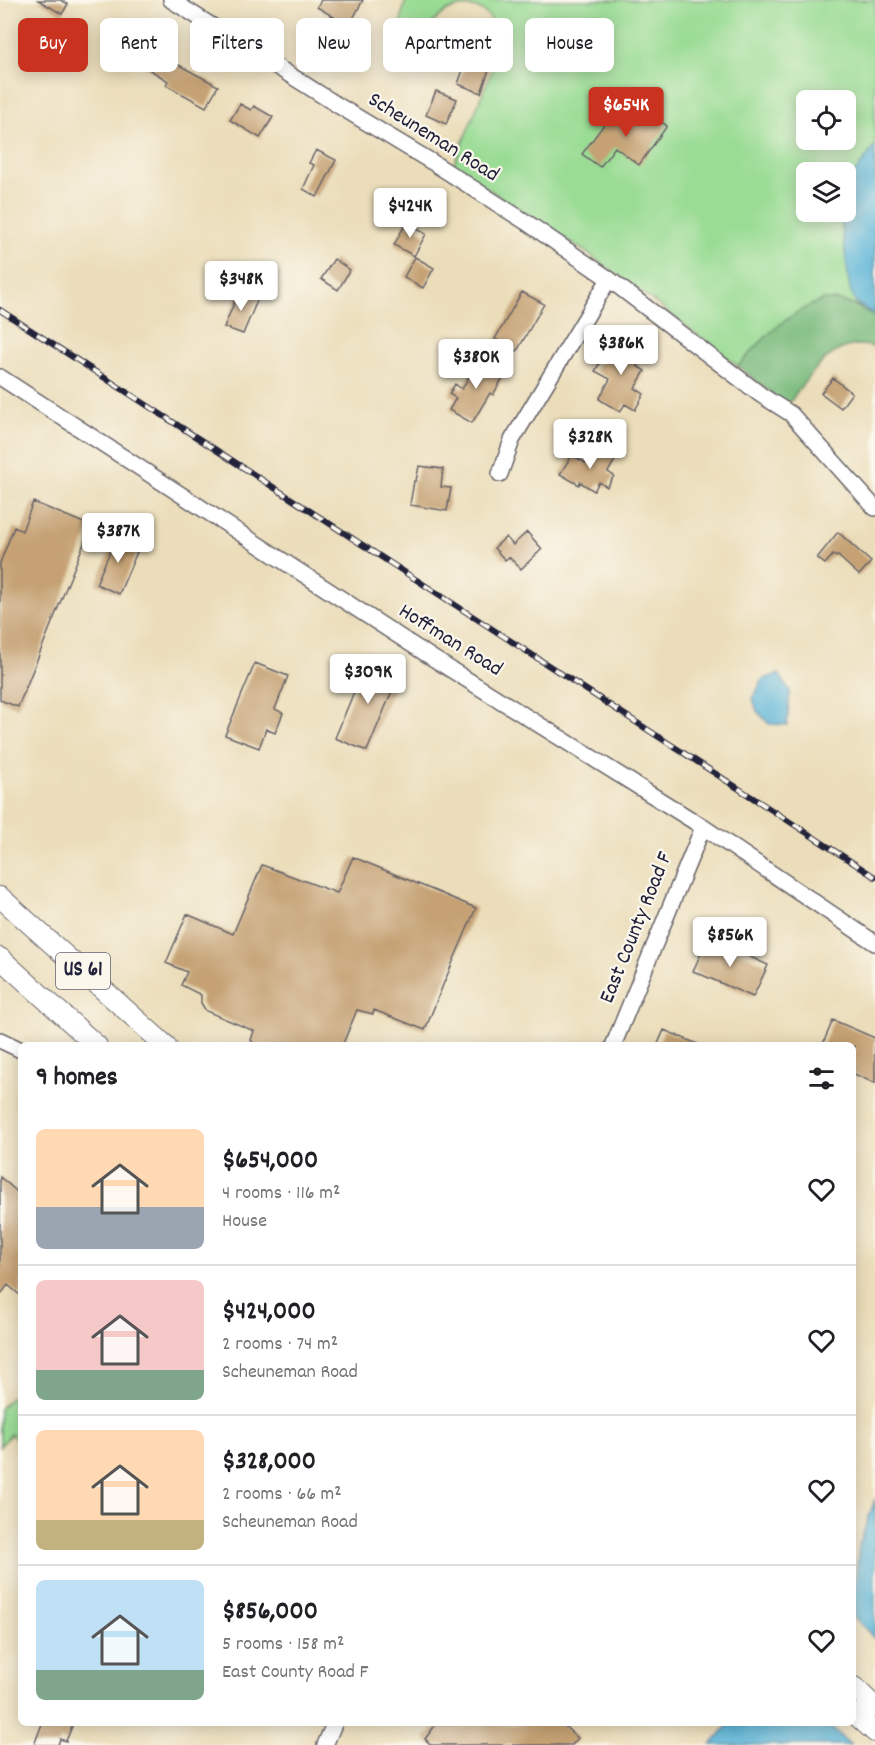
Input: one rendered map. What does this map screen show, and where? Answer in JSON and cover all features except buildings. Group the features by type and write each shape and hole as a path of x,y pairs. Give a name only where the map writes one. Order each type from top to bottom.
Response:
{"main road":[{"name":"US 61","path":"0,897 162,1042"},
{"name":"US 61","path":"0,958 93,1042"},
{"path":"856,1689 875,1707"},
{"path":"856,1715 875,1732"}],"street":[{"name":"Scheuneman Road","path":"171,0 432,162 609,279 761,395 791,414 875,508"},
{"path":"500,474 512,440 609,279"},
{"name":"Hoffman Road","path":"0,377 434,659 703,827 875,943"},
{"name":"East County Road F","path":"615,1042 703,827"},
{"path":"0,1040 18,1049"},
{"path":"325,1745 333,1726"}],"green space":[{"path":"406,0 875,0 875,264 856,303 863,308 845,302 765,387 592,256 453,166 491,72 513,72 513,18 490,18 480,10 468,6 450,10 438,18 402,18"},
{"path":"823,300 844,302 875,315 875,342 873,347 859,345 846,347 833,353 812,372 787,406 738,366 787,319"},
{"path":"18,1389 18,1441 11,1434 0,1446 0,1409"}],"water":[{"path":"875,146 875,315 856,303 850,290 841,222 856,222 856,171"},
{"path":"779,674 790,691 787,725 769,724 757,711 753,698 763,679"},
{"path":"875,1499 875,1639 856,1619 856,1571 859,1545"},
{"path":"727,1726 829,1726 851,1745 711,1745"}],"railway":[{"path":"0,310 875,877"}]}
